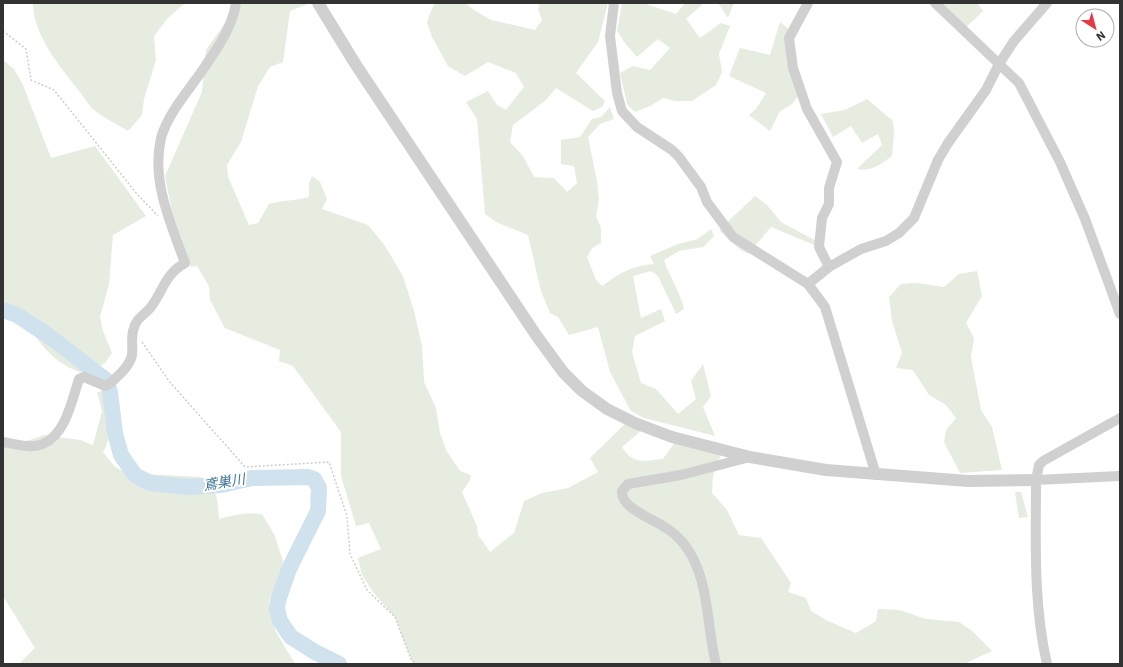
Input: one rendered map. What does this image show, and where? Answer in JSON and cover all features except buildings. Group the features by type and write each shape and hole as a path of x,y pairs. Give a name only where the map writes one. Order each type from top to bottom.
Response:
{"street":[{"path":"3,442 33,446 43,444 55,435 64,421 79,379 84,377 106,386 116,380 132,357 133,330 138,317 151,307 163,285 179,266 185,263 164,205 158,157 162,138 179,103 226,34 234,16 236,3"},
{"path":"318,3 536,335 563,372 582,391 607,409 634,423 672,437 750,457 826,470 968,482 1120,476"},
{"path":"614,3 610,36 617,93 622,111 636,127 672,150 679,157 701,187 707,202 733,237 808,284 825,307 856,405 868,454 876,474"},
{"path":"808,3 789,38 793,68 807,109 837,162 829,188 829,204 822,218 818,247 829,267"},
{"path":"935,3 1019,83 1060,162 1085,219 1120,314"},
{"path":"808,284 829,267 861,249 886,241 899,233 914,218 938,160 948,143 986,90 999,64 1014,41 1047,3"},
{"path":"1047,664 1038,616 1036,587 1036,480 1039,465 1042,461 1120,418"},
{"path":"716,664 706,606 693,556 668,528 627,504 622,498 622,491 628,484 688,473 750,457"}],"path":[{"path":"3,31 26,49 31,80 54,90 137,194 174,232"},
{"path":"133,330 169,381 246,467 329,462 347,516 350,554 367,590 395,617 411,659 416,664"}],"shaded area":[{"path":"33,3 185,3 167,19 154,36 156,60 144,99 142,115 128,131 102,116 92,108 56,61 38,27 34,15"},
{"path":"239,3 310,3 290,11 283,62 270,67 258,86 241,142 227,165 228,177 249,225 258,223 269,204 309,197 309,183 312,176 320,182 327,199 322,209 368,225 385,246 403,276 414,311 422,346 424,382 436,408 440,433 446,450 460,471 471,475 470,480 462,492 477,526 478,535 490,552 514,533 524,501 542,493 568,488 598,472 590,458 628,421 641,431 622,447 630,457 635,459 645,461 663,459 675,442 722,452 713,476 712,493 727,510 739,535 761,538 791,583 788,592 806,598 811,611 828,621 856,633 876,621 878,609 899,610 926,619 959,622 972,631 992,651 964,664 413,664 395,617 373,592 362,575 358,558 381,549 369,523 356,526 341,476 341,432 293,366 279,361 280,350 225,328 210,300 209,286 197,266 191,267 172,212 165,176 202,92 206,50"},
{"path":"436,3 465,3 491,20 535,30 542,20 538,9 540,3 608,3 598,42 576,73 605,101 602,107 593,111 556,88 546,100 513,125 510,142 523,156 534,177 554,178 567,192 577,183 574,166 561,164 561,140 580,137 592,119 601,117 610,107 614,119 600,124 588,137 597,181 599,200 596,216 601,228 601,243 592,248 587,257 596,280 602,286 633,268 654,264 650,256 678,244 698,239 711,229 714,236 703,247 679,251 664,260 680,296 684,309 676,314 658,276 651,271 633,276 641,318 661,309 665,321 635,336 632,352 641,383 656,389 678,414 696,399 691,381 703,364 711,396 703,407 715,436 644,418 631,411 610,372 598,327 569,335 558,317 550,313 541,291 528,235 496,222 485,214 477,119 466,102 488,91 497,105 506,110 524,87 516,73 488,62 465,76 448,66 432,37 427,22 433,6"},
{"path":"622,3 643,3 676,14 685,3 704,3 686,19 700,38 721,23 730,26 719,54 722,72 716,85 692,101 675,101 663,98 652,105 635,112 627,104 620,73 633,66 650,70 670,48 658,39 637,57 617,31"},
{"path":"718,3 734,3 728,18"},
{"path":"936,3 977,3 983,11 963,30"},
{"path":"780,22 792,32 799,95 791,105 780,111 770,131 749,115 756,109 766,93 729,76 740,48 770,55"},
{"path":"3,60 14,69 23,85 51,158 95,146 146,216 113,235 109,284 100,317 103,331 112,353 105,363 87,374 69,368 55,358 42,345 22,314 14,308 3,304"},
{"path":"867,99 893,121 894,133 892,156 876,167 862,170 857,169 882,145 878,134 862,143 851,126 833,137 821,114 845,110"},
{"path":"755,196 767,205 781,222 816,241 819,247 771,227 748,254 738,248 719,230"},
{"path":"977,271 982,296 966,323 974,338 971,357 981,410 992,427 1002,470 960,473 944,442 946,430 956,418 946,405 929,395 913,370 896,368 902,353 892,321 889,297 901,284 917,283 944,287 959,274"},
{"path":"104,391 109,430 106,446 103,452 114,466 126,473 201,477 216,496 219,519 240,514 262,514 275,536 283,561 276,590 269,600 271,618 276,632 295,664 19,664 35,648 3,596 3,447 10,447 44,435 80,440 93,445 102,411 97,392"},
{"path":"1015,492 1021,492 1028,517 1019,518"}],"waterway":[{"name":"鳶巣川","path":"3,310 17,315 49,336 106,380 110,392 115,433 121,455 135,475 142,479 150,483 189,487 222,485 252,478 308,477 314,479 319,488 318,511 289,569 278,601 277,609 280,621 291,637 315,652 339,664"}]}
